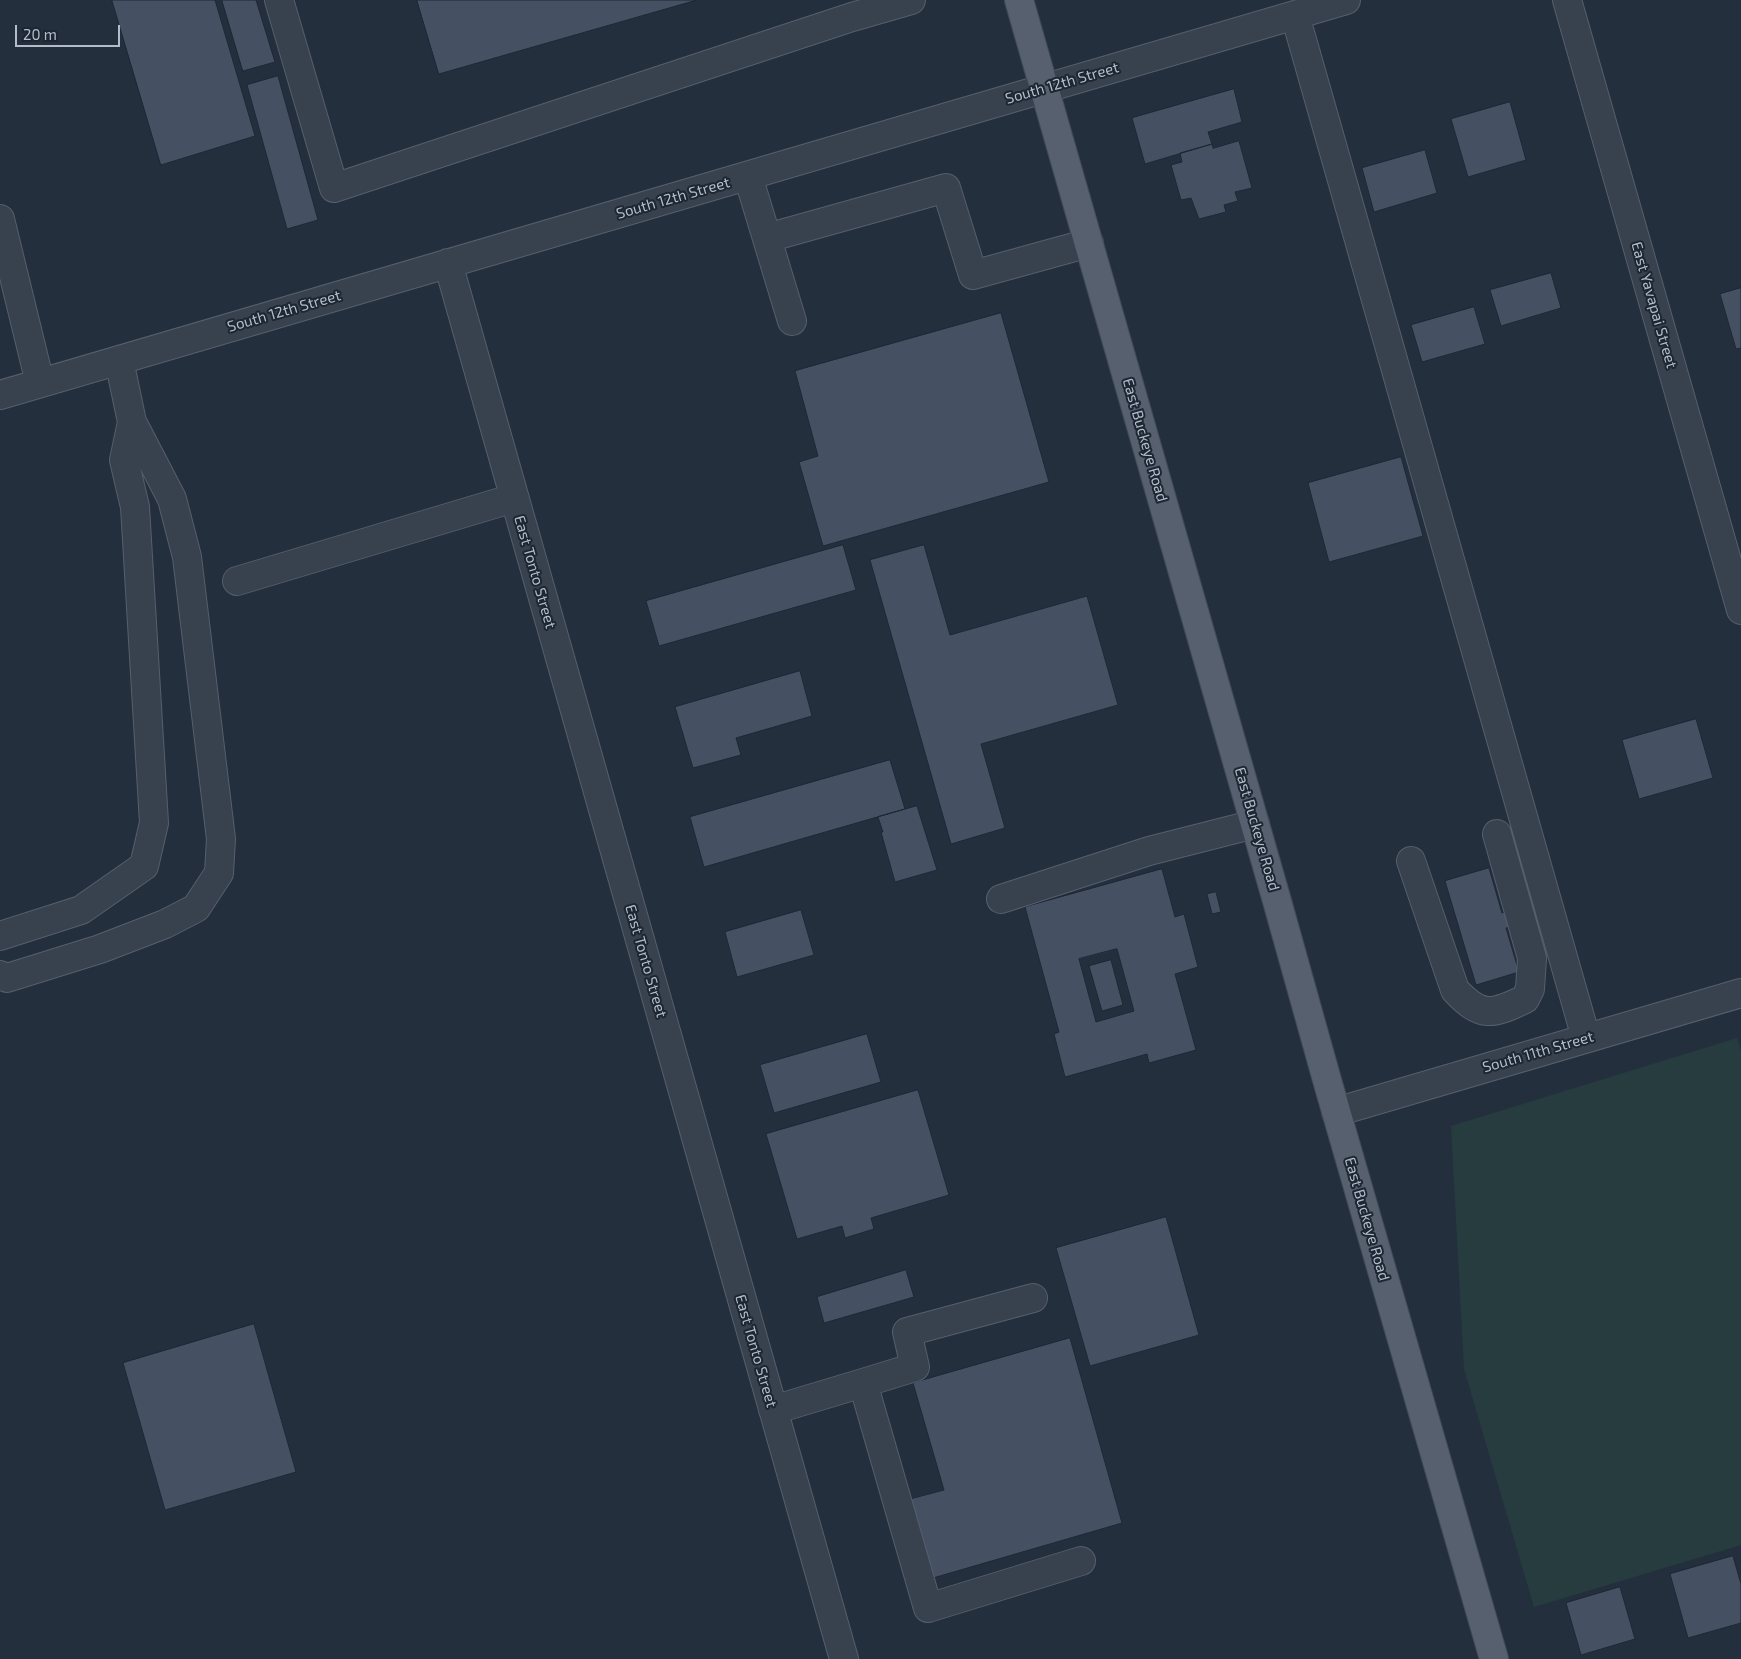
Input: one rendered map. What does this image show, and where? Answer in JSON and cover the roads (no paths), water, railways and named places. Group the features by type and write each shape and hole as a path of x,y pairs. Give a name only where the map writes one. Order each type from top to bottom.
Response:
{"main road":[{"name":"East Buckeye Road","path":"1019,0 1494,1659"}],"street":[{"path":"280,0 334,188 842,20 911,0"},
{"name":"South 12th Street","path":"0,395 1346,0"},
{"name":"East Yavapai Street","path":"1566,0 1741,610"},
{"path":"1295,15 1586,1038"},
{"path":"748,176 792,321"},
{"path":"767,238 946,188 973,275 1088,243"},
{"path":"0,219 40,383"},
{"name":"East Tonto Street","path":"448,263 844,1659"},
{"path":"0,976 7,978 100,949 165,924 196,908 219,873 221,839 187,557 172,499 132,422 119,360"},
{"path":"0,936 81,910 144,866 154,824 135,507 124,460 132,422"},
{"path":"237,581 514,498"},
{"path":"1001,899 1149,851 1255,824"},
{"path":"1411,861 1455,990 1469,1004 1484,1012 1506,1009 1525,1000 1530,989 1532,958 1498,834"},
{"name":"South 11th Street","path":"1336,1112 1741,993"},
{"path":"773,1410 915,1367 907,1332 1033,1298"},
{"path":"862,1383 928,1608 1081,1561"}]}
